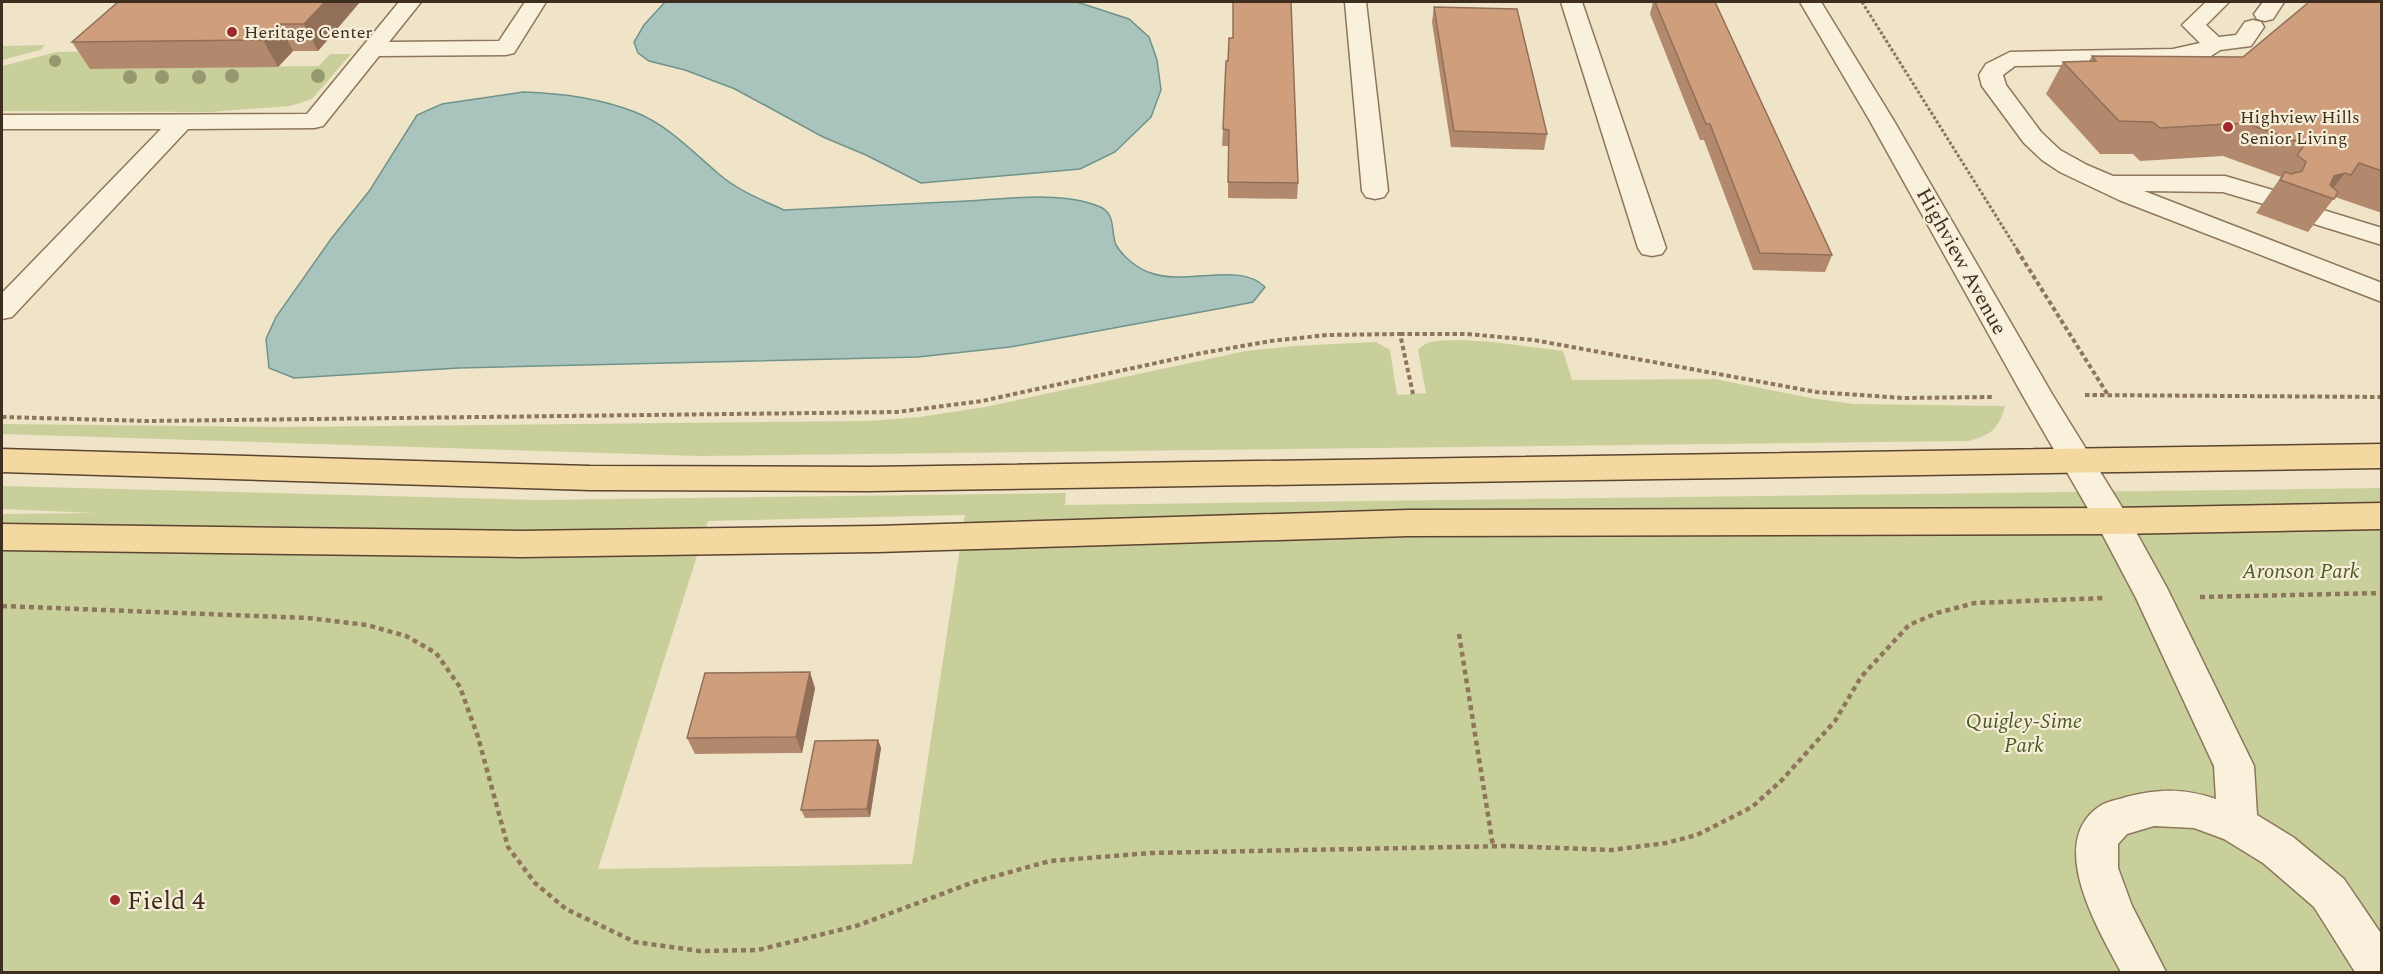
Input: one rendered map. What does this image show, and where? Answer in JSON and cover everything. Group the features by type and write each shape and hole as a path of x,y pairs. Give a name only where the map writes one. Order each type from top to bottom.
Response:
{"main road":[{"path":"2,460 408,474 811,479 2382,456"},
{"path":"2,537 521,544 877,539 1408,524 2113,521 2382,516"}],"street":[{"path":"2,122 314,121 410,2"},
{"path":"372,49 506,48 536,2"},
{"path":"1354,2 1375,191"},
{"path":"1571,2 1653,248"},
{"name":"Highview Avenue","path":"1810,2 1882,121 2038,396 2113,521 2154,598 2234,766 2237,825"},
{"path":"2214,44 2193,25 2218,2"},
{"path":"2264,14 2243,41 2214,44 2203,51 2173,56 2010,59 1994,69 1991,75 1994,86 2039,145 2061,162 2112,183 2128,194 2382,293"},
{"path":"2,309 181,122"},
{"path":"2112,183 2203,182 2225,184 2267,197"},
{"path":"2320,217 2382,237"},
{"path":"2144,972 2114,915 2097,868 2097,838 2114,819 2154,808 2194,810 2237,825 2278,850 2329,893 2380,972"}],"path":[{"path":"1862,2 2108,395"},
{"path":"2,417 148,421 897,412 982,401 1202,353 1271,341 1327,335 1449,333 1543,340 1578,349 1816,392 1904,398 2108,395 2382,397"},
{"path":"1400,334 1413,394"},
{"path":"2,606 308,618 367,625 406,636 436,653 460,687 478,737 508,847 535,883 566,909 635,942 699,951 758,950 856,926 974,882 1050,861 1151,852 1493,846 1612,850 1666,843 1697,835 1752,807 1781,781 1835,721 1861,677 1909,625 1937,613 1975,603 2382,594"},
{"path":"1459,634 1493,846"}],"green space":[{"path":"45,45 40,50 2,60 2,46"},
{"path":"109,51 91,69 319,66 330,54 351,54 312,99 290,106 211,112 2,111 2,66 57,52"},
{"path":"1461,340 1563,351 1572,380 1715,379 1810,398 1854,404 2005,406 1993,430 1969,441 699,456 2,434 2,424 281,427 868,421 919,417 985,407 1246,351 1376,342 1390,350 1397,395 1426,393 1418,350 1422,346 1438,341"},
{"name":"Quigley-Sime Park","path":"2,486 540,500 1066,493 1065,505 2381,488 2381,972 2,972 2,514 95,513 2,509","holes":["965,515 912,864 598,869 708,521"]}],"water":[{"path":"665,2 1077,2 1129,19 1149,37 1157,60 1161,90 1151,117 1115,152 1080,169 921,183 866,155 823,137 735,89 685,70 649,61 638,53 634,42 644,25"},
{"path":"523,92 580,97 635,112 670,132 735,186 784,210 1016,198 1051,197 1084,201 1108,213 1116,245 1131,262 1141,269 1165,276 1241,276 1254,279 1265,287 1253,302 1010,347 918,357 459,368 294,378 269,368 266,339 276,317 331,239 370,190 417,115 442,104"}],"building":[{"path":"118,2 325,2 304,24 279,24 263,40 72,42"},
{"path":"1233,2 1291,2 1298,183 1228,182 1229,130 1223,129 1226,61 1228,61 1229,38 1233,38"},
{"path":"1655,2 1715,2 1832,255 1760,253 1710,124 1706,124"},
{"name":"Highview Hills Senior Living","path":"2309,2 2382,2 2382,171 2359,163 2351,175 2345,173 2334,176 2330,185 2338,192 2334,199 2280,180 2285,172 2291,174 2302,171 2306,162 2297,155 2305,144 2245,123 2160,128 2153,122 2119,121 2063,62 2096,61 2092,56 2243,57"},
{"path":"1434,7 1517,9 1547,134 1454,131"},
{"path":"810,672 796,737 687,738 705,673"},
{"path":"878,740 867,809 801,810 815,741"}],"place":[{"name":"Heritage Center","path":"232,32"},
{"name":"Highview Hills Senior Living","path":"2228,127"},
{"name":"Field 4","path":"115,900"}],"park label":[{"name":"Aronson Park","path":"2301,571"}]}
